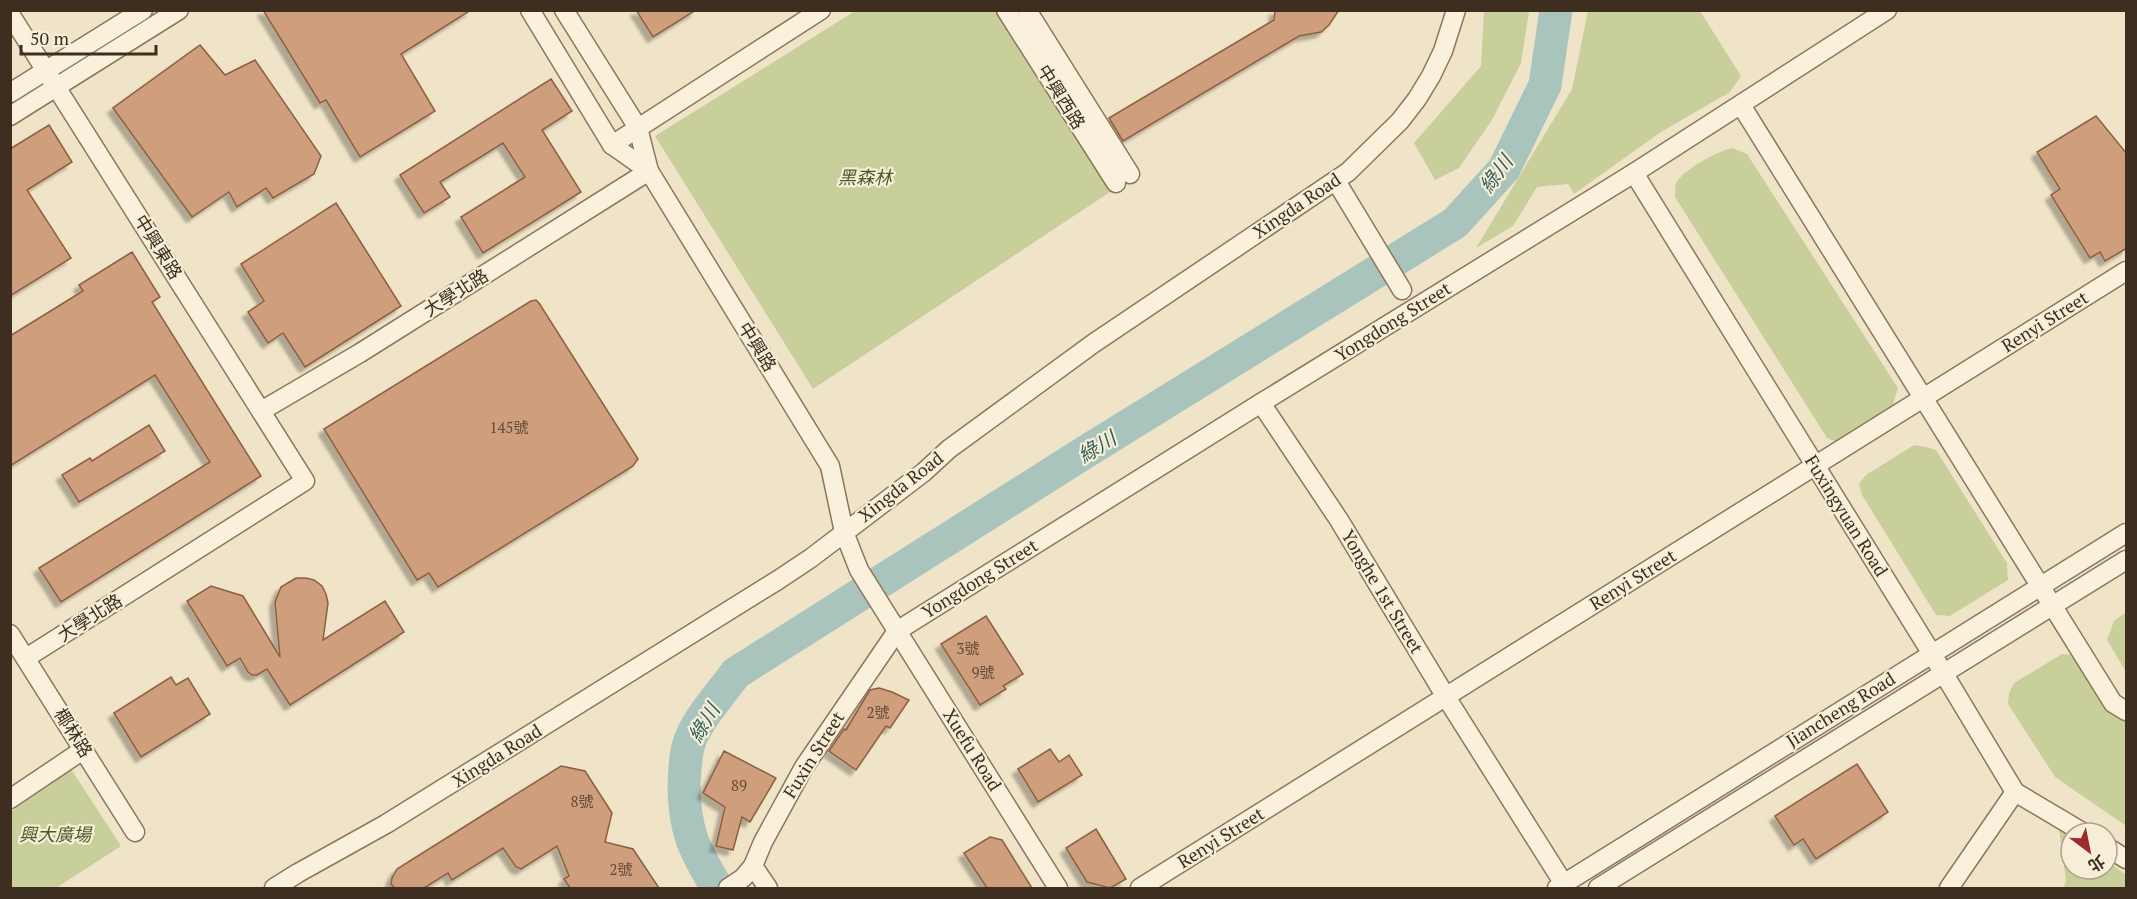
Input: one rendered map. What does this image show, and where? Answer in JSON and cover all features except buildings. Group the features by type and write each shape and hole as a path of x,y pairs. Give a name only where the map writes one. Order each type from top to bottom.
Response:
{"street":[{"path":"10,93 142,10"},
{"path":"10,116 179,10"},
{"name":"中興路","path":"530,10 612,145 649,171"},
{"name":"中興路","path":"564,10 638,128 649,171 830,466 844,532"},
{"path":"612,145 821,10"},
{"name":"中興西路","path":"1006,10 1123,179 1027,10"},
{"name":"Xingda Road","path":"274,888 386,824 778,580 811,558 924,472 949,449 1094,343 1336,181 1400,121 1417,99 1443,51 1456,10"},
{"name":"Yongdong Street","path":"897,631 1634,173 1887,10"},
{"name":"中興東路","path":"10,14 305,481"},
{"path":"1741,105 2113,703 2127,711"},
{"name":"大學北路","path":"261,411 360,353 649,171"},
{"name":"Fuxingyuan Road","path":"1634,173 2015,792 2064,821"},
{"path":"1336,181 1402,290"},
{"name":"Renyi Street","path":"1140,888 2127,272"},
{"name":"Yonghe 1st Street","path":"1262,403 1338,520 1563,887"},
{"name":"大學北路","path":"26,658 305,481"},
{"name":"Xuefu Road","path":"844,532 859,570 1058,888"},
{"name":"Jiancheng Road","path":"1563,887 2127,533"},
{"name":"Jiancheng Road","path":"1598,888 2127,560"},
{"name":"Fuxin Street","path":"733,885 753,866 763,842 804,767 897,631"},
{"name":"椰林路","path":"10,634 135,832"},
{"path":"10,799 83,750"},
{"path":"1949,888 2015,792"},
{"path":"753,866 768,888"}],"green space":[{"name":"黑森林","path":"855,11 996,11 1110,192 813,389 655,136"},
{"path":"1484,11 1529,11 1521,63 1492,120 1459,168 1435,180 1414,143 1481,66"},
{"path":"1588,11 1700,11 1741,76 1730,92 1661,132 1574,194 1568,184 1537,187 1513,226 1476,248 1572,89"},
{"path":"1732,148 1747,154 1898,388 1892,407 1837,442 1827,438 1675,197 1676,183 1686,172 1710,157"},
{"path":"1914,445 1936,450 2007,563 2008,580 1950,616 1936,615 1862,495 1859,484 1866,475"},
{"path":"2126,612 2126,672 2107,640 2114,621"},
{"path":"2062,654 2073,655 2114,714 2126,722 2126,826 2055,777 2008,704 2009,693 2014,683"},
{"name":"興大廣場","path":"71,769 121,846 56,888 11,888 10,812"},
{"path":"2119,870 2126,875 2126,888 2064,888 2066,881 2119,881"}],"waterway":[{"name":"綠川","path":"717,888 696,850 688,827 684,800 685,767 694,730 736,673 1087,451 1455,223 1504,169 1545,85 1556,10"}]}
